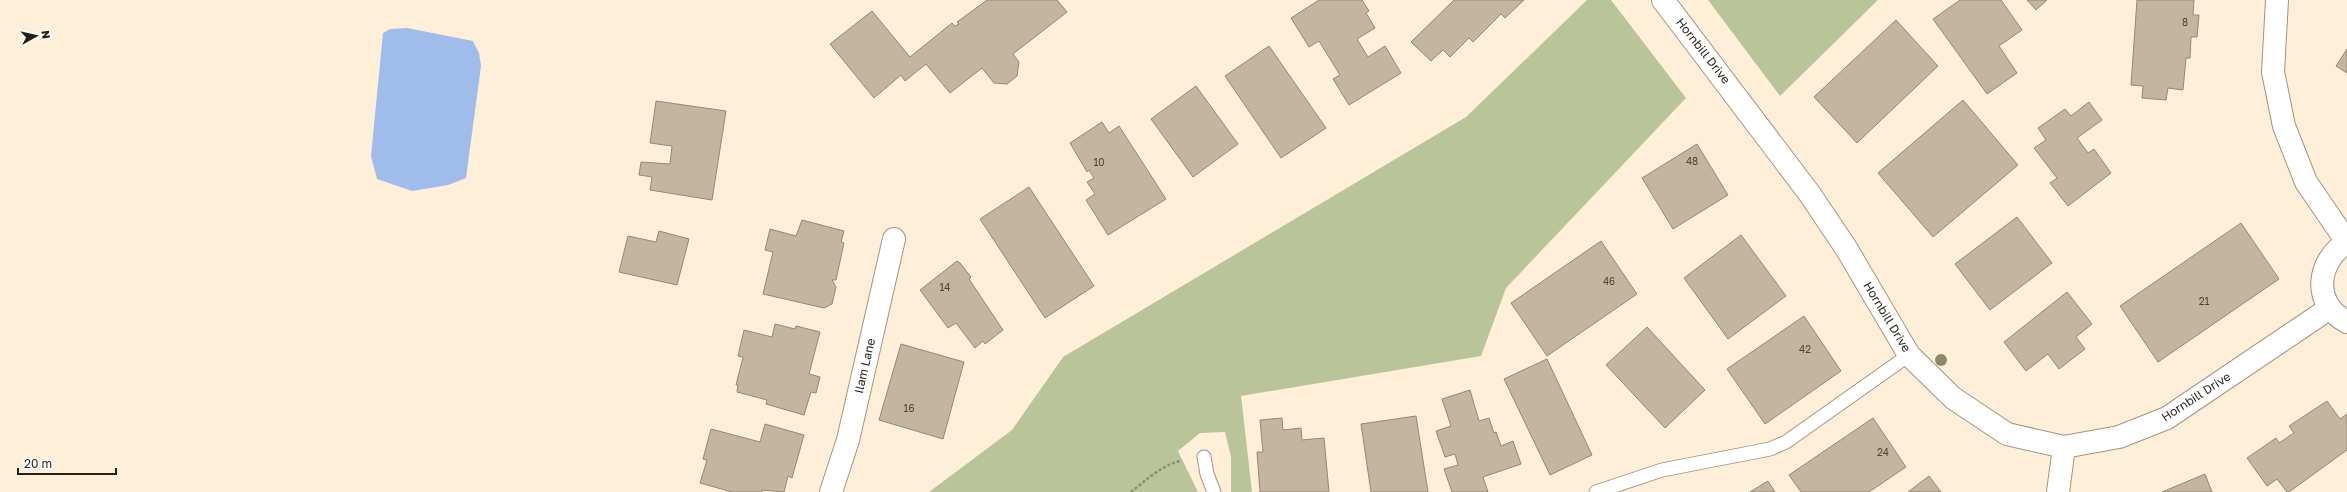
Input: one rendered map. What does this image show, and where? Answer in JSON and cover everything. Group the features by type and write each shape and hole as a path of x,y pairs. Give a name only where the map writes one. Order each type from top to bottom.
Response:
{"street":[{"name":"Hornbill Drive","path":"1663,0 1809,193 1846,248 1909,355 1953,398 2007,434 2064,447 2119,437 2167,418 2330,308"},
{"path":"2277,0 2273,72 2284,126 2306,182 2347,242 2334,252 2325,265 2322,286 2330,308 2347,322"},
{"name":"Ilam Lane","path":"831,492 848,440 894,239"},
{"path":"2058,492 2064,447"}],"lane":[{"path":"1596,492 1662,470 1770,449 1786,442 1909,355"},
{"path":"1204,457 1207,474 1214,492"}],"path":[{"path":"1131,492 1148,478 1175,462 1204,457"}],"green space":[{"path":"1587,0 1611,0 1686,98 1506,288 1481,356 1241,396 1252,492 1231,492 1231,457 1225,432 1200,433 1178,451 1198,492 929,492 1012,430 1063,357 1466,117"},
{"path":"1708,0 1878,0 1780,96"}],"water":[{"path":"407,28 473,41 479,53 481,66 466,178 448,185 412,191 377,179 371,156 383,33 390,29"}],"building":[{"path":"987,0 1057,0 1067,12 1013,54 1019,62 1017,76 1007,84 994,83 982,68 950,93 926,64 905,81 901,75 874,98 830,44 872,11 910,57 952,23 955,26 959,24 957,22"},
{"path":"1319,0 1362,0 1369,11 1366,13 1375,28 1357,39 1368,57 1385,46 1401,73 1349,105 1333,79 1340,75 1319,41 1309,47 1291,18"},
{"path":"1454,0 1524,0 1505,18 1501,14 1473,42 1469,38 1450,57 1443,50 1431,61 1411,42"},
{"path":"1960,0 2001,0 2022,30 1999,46 2017,73 1987,94 1933,19"},
{"path":"2027,0 2047,0 2036,10"},
{"path":"2137,0 2194,0 2193,15 2199,15 2197,37 2191,37 2190,58 2186,58 2183,90 2168,88 2166,100 2142,98 2143,86 2131,85"},
{"path":"1896,20 1938,66 1857,143 1814,97"},
{"path":"1269,46 1326,128 1281,158 1225,76"},
{"path":"2347,49 2347,73 2336,66"},
{"path":"1196,86 1238,144 1193,177 1151,119"},
{"path":"1963,100 2018,165 1933,237 1878,173"},
{"path":"656,101 726,111 712,200 650,190 652,177 639,175 641,162 670,164 672,146 650,143"},
{"path":"2089,102 2102,120 2077,138 2088,153 2094,149 2111,173 2068,206 2050,183 2057,178 2034,148 2046,140 2038,128 2065,109 2071,116"},
{"path":"1102,122 1109,133 1119,126 1166,199 1108,235 1086,200 1095,194 1087,182 1094,178 1089,170 1087,172 1070,143"},
{"path":"1697,144 1728,195 1673,229 1642,178"},
{"path":"1029,187 1094,286 1045,318 980,219"},
{"path":"2017,217 2052,263 1990,310 1955,264"},
{"path":"802,220 844,231 841,242 844,243 836,280 832,280 836,287 832,304 824,308 763,294 773,252 765,250 770,229 796,236"},
{"path":"2241,223 2279,279 2158,362 2120,306"},
{"path":"659,231 689,239 677,285 619,272 628,236 656,242"},
{"path":"1741,235 1786,296 1728,339 1684,278"},
{"path":"1601,241 1637,294 1547,356 1511,303"},
{"path":"957,261 971,277 969,279 1003,330 985,344 983,341 975,348 956,323 948,328 920,290"},
{"path":"2067,292 2092,324 2076,337 2085,349 2059,369 2048,354 2026,371 2004,342"},
{"path":"1804,316 1841,371 1765,424 1727,369"},
{"path":"775,324 795,329 796,326 820,332 809,374 820,377 816,393 811,392 804,415 766,404 767,400 737,392 738,385 736,385 743,357 738,356 744,330 772,337"},
{"path":"1647,327 1705,390 1665,428 1606,365"},
{"path":"901,344 964,362 943,439 879,420"},
{"path":"1547,359 1592,455 1550,475 1504,379"},
{"path":"1470,390 1479,421 1489,418 1494,433 1496,432 1501,446 1513,441 1521,464 1483,477 1488,492 1452,492 1444,469 1458,465 1455,454 1445,457 1436,431 1451,426 1442,399"},
{"path":"2327,401 2340,419 2347,414 2347,450 2289,492 2287,492 2277,479 2267,486 2247,458 2276,438 2279,443 2294,433 2289,426"},
{"path":"1416,416 1428,492 1371,492 1361,424"},
{"path":"1282,418 1283,430 1301,428 1302,440 1324,438 1329,492 1260,492 1257,452 1263,452 1260,420"},
{"path":"1873,418 1906,467 1869,492 1801,492 1789,475"},
{"path":"765,424 804,435 792,478 788,476 784,492 762,490 762,492 732,492 700,483 707,460 703,459 711,429 760,442"},
{"path":"2205,474 2212,492 2162,492"},
{"path":"1929,476 1941,492 1908,492"},
{"path":"1768,481 1775,492 1750,492"}]}
